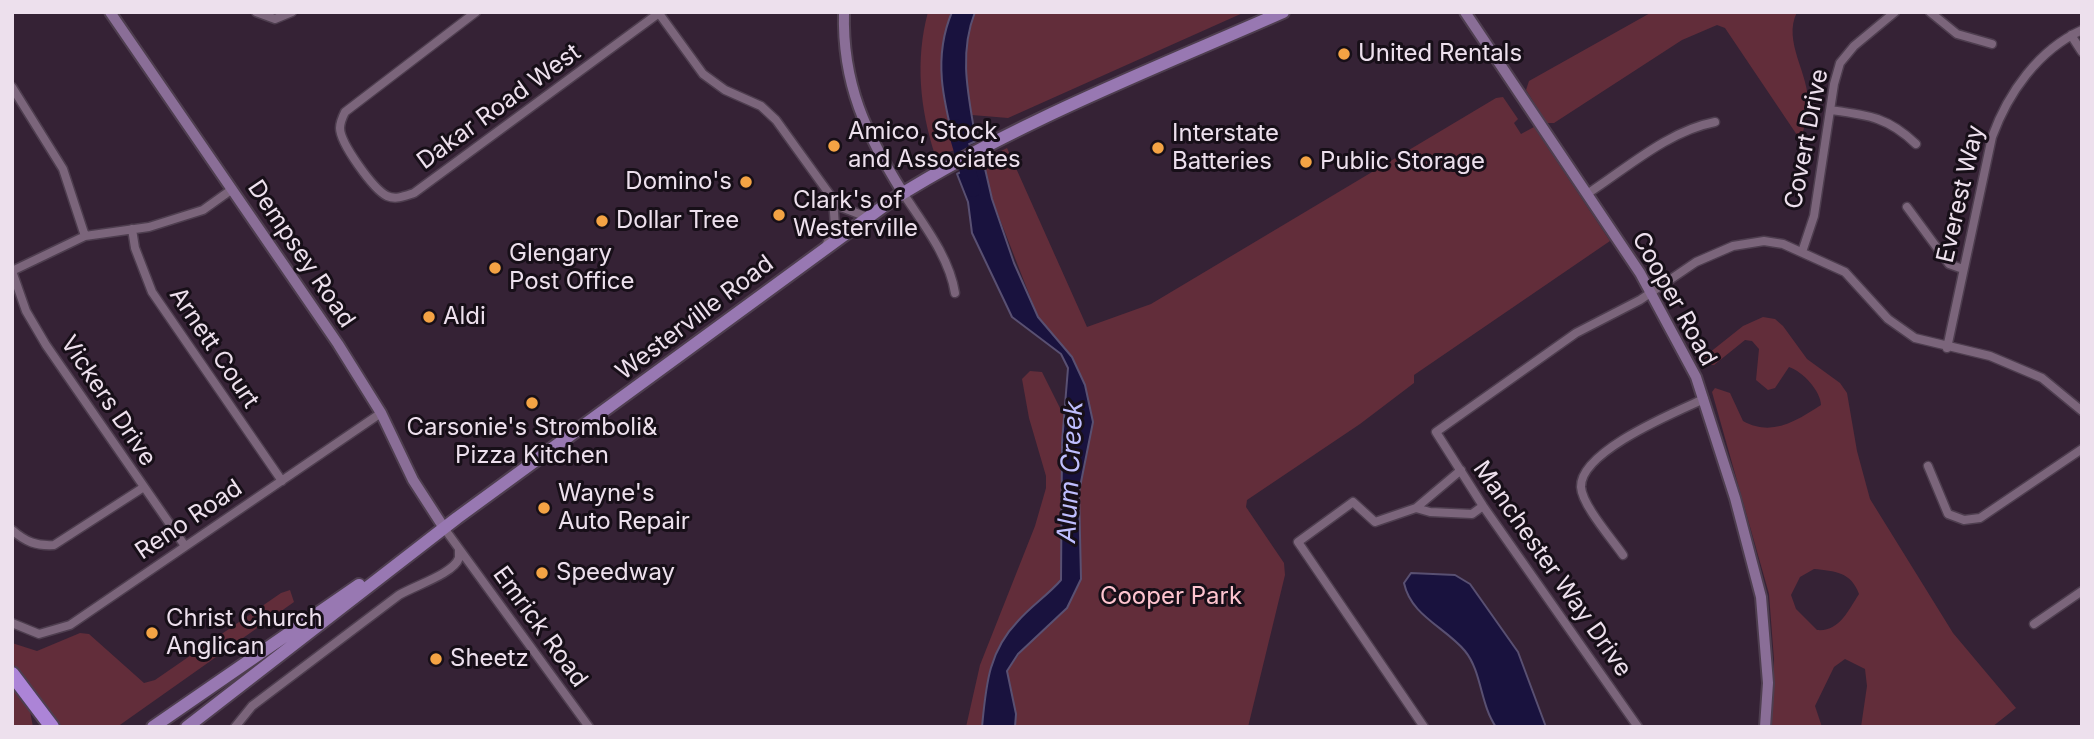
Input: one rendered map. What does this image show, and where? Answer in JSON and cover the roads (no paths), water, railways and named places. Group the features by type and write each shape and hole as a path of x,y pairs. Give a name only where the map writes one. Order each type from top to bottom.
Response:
{"highway":[{"path":"12,674 52,727"},
{"path":"28,692 39,727"}],"main road":[{"name":"Westerville Road","path":"187,727 444,528 867,217 941,170 995,142 1283,12"},
{"name":"Westerville Road","path":"153,727 444,528"}],"street":[{"name":"Dempsey Road","path":"110,12 381,413 412,480 444,528"},
{"path":"256,12 275,19 292,12"},
{"name":"Dakar Road West","path":"475,12 345,112 340,127 343,143 362,169 387,195 401,198 414,193 659,13"},
{"path":"845,12 848,71 859,112 879,155 944,259 952,275 955,293"},
{"name":"Cooper Road","path":"1465,12 1652,293 1704,399 1761,597 1768,683 1765,727"},
{"name":"Covert Drive","path":"1802,253 1814,216 1840,63 1854,46 1895,12"},
{"path":"1930,12 1957,34 1992,44"},
{"path":"659,13 703,74 725,90 761,106 776,120 833,199 841,207 867,217"},
{"name":"Everest Way","path":"1947,348 1992,137 2000,116 2037,60 2082,30"},
{"path":"2071,35 2082,52"},
{"path":"12,87 63,169 85,236"},
{"path":"1830,110 1872,116 1897,126 1916,144"},
{"path":"1587,194 1672,137 1692,126 1715,122"},
{"path":"12,271 85,236 132,229 203,210 232,190"},
{"path":"825,247 835,226 833,199"},
{"path":"1907,207 1949,264 1963,269"},
{"name":"Arnett Court","path":"132,229 135,248 152,292 282,481"},
{"path":"1652,293 1696,262 1733,246 1764,242 1783,244 1845,272 1888,319 1915,338 1947,348 1990,356 2042,378 2082,411"},
{"name":"Vickers Drive","path":"12,271 26,311 46,345 185,546"},
{"name":"Manchester Way Drive","path":"1638,727 1483,506 1436,432 1576,333 1652,293"},
{"path":"1623,555 1586,502 1581,486 1585,471 1639,430 1704,399"},
{"name":"Reno Road","path":"12,624 39,634 70,625 381,413"},
{"path":"1928,466 1935,490 1948,514 1964,520 1980,518 2082,449"},
{"path":"1424,727 1298,542 1353,502 1375,522 1416,508 1461,470"},
{"path":"12,530 24,540 39,545 54,545 144,487"},
{"path":"1416,508 1430,512 1472,514 1483,506"},
{"name":"Emrick Road","path":"444,528 589,727"},
{"name":"Emrick Road","path":"235,727 252,706 398,595 423,581 449,573 460,558 459,549"},
{"path":"2035,624 2082,591"}],"water":[{"path":"952,12 975,12 967,44 966,76 976,141 956,150 944,98 941,64 942,47"},
{"path":"983,160 992,199 1014,263 1038,317 1072,357 1085,385 1093,422 1079,492 1081,579 1067,608 1018,654 1007,671 1016,714 1015,727 982,727 985,697 990,670 1000,645 1023,616 1061,580 1062,442 1068,368 1061,354 1012,317 972,233 968,202 957,174"},
{"path":"1411,573 1455,575 1470,584 1518,652 1546,727 1496,727 1471,659 1457,643 1421,613 1408,594 1404,583"}],"waterway":[{"name":"Alum Creek","path":"955,127 973,189"}],"place":[{"name":"United Rentals","path":"1344,54"},
{"name":"Amico, Stock and Associates","path":"834,146"},
{"name":"Interstate Batteries","path":"1158,148"},
{"name":"Public Storage","path":"1306,162"},
{"name":"Domino's","path":"746,182"},
{"name":"Clark's of Westerville","path":"779,215"},
{"name":"Dollar Tree","path":"602,221"},
{"name":"Glengary Post Office","path":"495,268"},
{"name":"Aldi","path":"429,317"},
{"name":"Carsonie's Stromboli& Pizza Kitchen","path":"532,403"},
{"name":"Wayne's Auto Repair","path":"544,508"},
{"name":"Speedway","path":"542,573"},
{"name":"Christ Church Anglican","path":"152,633"},
{"name":"Sheetz","path":"436,659"}],"park label":[{"name":"Cooper Park","path":"1171,597"}]}
